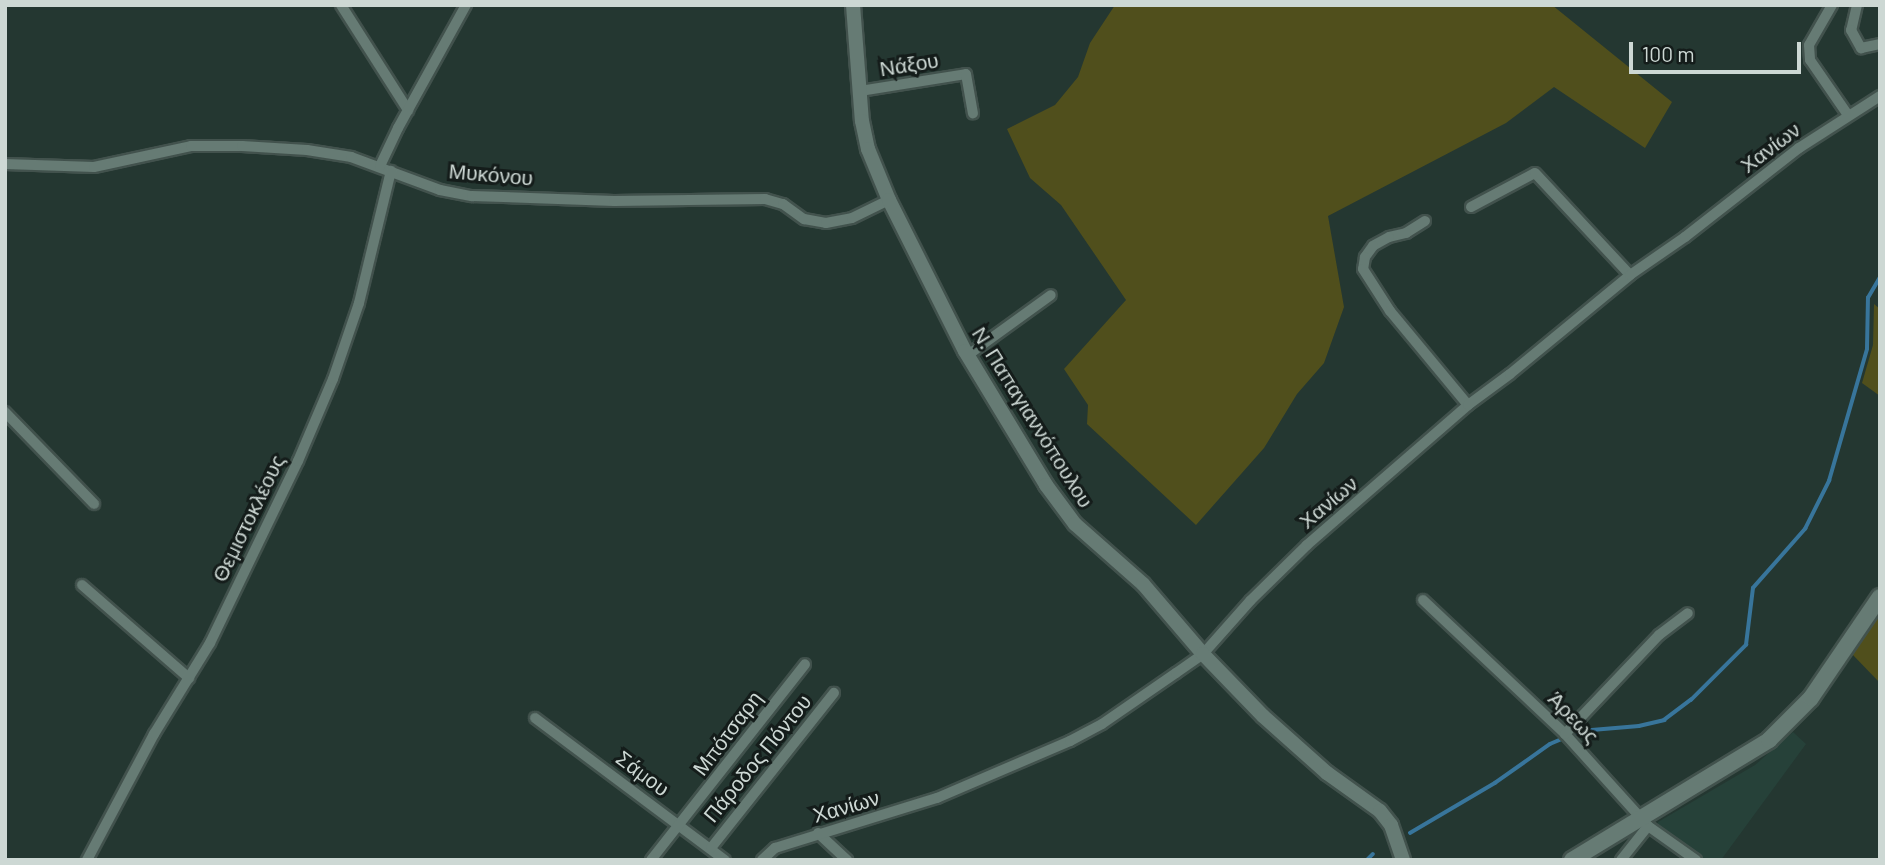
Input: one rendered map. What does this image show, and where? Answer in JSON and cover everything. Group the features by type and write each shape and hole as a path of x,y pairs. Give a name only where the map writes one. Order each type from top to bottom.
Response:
{"main road":[{"path":"1572,860 1645,822 1745,757 1792,719 1811,698 1878,603"}],"street":[{"path":"341,5 408,110"},
{"name":"Θεμιστοκλέους","path":"87,860 154,734 189,678 274,513 332,379 368,272 386,169 408,110 466,5"},
{"name":"Ν. Παπαγιαννόπουλου","path":"853,5 868,149 926,281 1046,485 1075,524 1143,584 1203,654 1296,748 1380,811 1391,825 1404,860"},
{"path":"1832,5 1809,45 1810,60 1849,115"},
{"path":"1857,5 1851,30 1861,48 1880,44"},
{"name":"Νάξου","path":"860,91 966,74 973,113"},
{"name":"Χανίων","path":"762,860 775,848 937,798 1070,741 1102,724 1203,654 1251,600 1307,545 1468,405 1586,314 1630,275 1685,237 1799,148 1880,96"},
{"name":"Μυκόνου","path":"8,164 94,167 147,153 216,145 307,150 351,157 440,190 472,196 614,201 775,200 804,219 826,223 852,218 889,200"},
{"path":"5,177 8,164"},
{"path":"1471,207 1535,173 1630,275"},
{"path":"1425,221 1406,233 1389,237 1373,246 1365,257 1363,270 1390,312 1468,405"},
{"path":"968,355 1051,295"},
{"path":"5,412 94,504"},
{"path":"82,585 189,678"},
{"name":"Άρεως","path":"1423,600 1566,735 1645,822 1696,860"},
{"path":"1566,735 1659,635 1688,613"},
{"name":"Μπότσαρη","path":"651,860 805,663"},
{"name":"Πάροδος Πόντου","path":"711,848 834,692"},
{"name":"Σάμου","path":"535,718 725,860"},
{"path":"1621,860 1645,822"},
{"path":"818,833 847,860"}],"shaded area":[{"path":"1115,5 1552,5 1672,102 1645,148 1554,87 1506,123 1328,216 1344,307 1324,363 1297,394 1264,448 1196,525 1087,424 1088,405 1064,369 1126,300 1061,205 1030,178 1007,129 1055,105 1078,77 1090,43"},
{"path":"1874,304 1880,309 1880,396 1862,383 1873,345"},
{"path":"1880,615 1880,683 1851,653 1874,618"},
{"path":"1793,732 1806,744 1721,860 1706,860 1658,827 1658,822 1755,765"}],"waterway":[{"path":"1410,833 1495,783 1550,744 1580,731 1639,726 1664,720 1691,700 1746,645 1753,588 1805,529 1829,481 1867,349 1868,298 1880,277"},
{"path":"1367,860 1373,854"}]}
